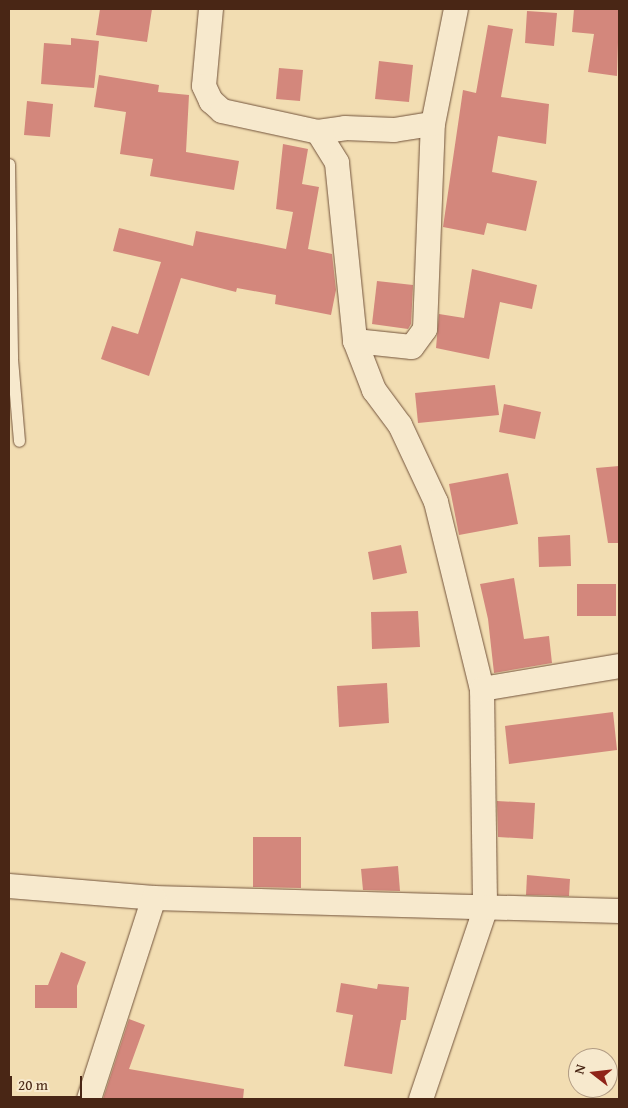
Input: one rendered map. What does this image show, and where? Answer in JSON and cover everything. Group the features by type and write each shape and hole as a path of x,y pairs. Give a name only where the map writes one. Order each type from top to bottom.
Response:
{"street":[{"path":"211,9 204,86 212,101 222,111 318,132 345,128 394,130 433,124"},
{"path":"355,342 412,347 424,329 433,124 456,9"},
{"path":"318,132 337,163 355,342 374,390 400,425 436,502 482,689 485,910 421,1099"},
{"path":"482,689 619,666"},
{"path":"9,886 154,898 485,910 619,911"},
{"path":"89,1099 154,898"}],"lane":[{"path":"9,164 12,359 19,441"}],"building":[{"path":"100,9 152,9 147,42 96,35"},
{"path":"574,9 619,9 617,76 588,72 594,34 572,32"},
{"path":"527,11 557,13 554,46 525,43"},
{"path":"488,25 513,29 501,97 549,104 546,144 498,136 492,172 537,181 526,231 487,223 484,235 443,227 463,90 476,93"},
{"path":"71,38 99,41 94,88 41,84 44,43 71,45"},
{"path":"379,61 413,65 409,102 375,99"},
{"path":"279,68 303,70 300,101 276,99"},
{"path":"99,75 159,85 158,92 189,95 186,152 239,161 234,190 150,176 153,159 120,154 126,112 94,107"},
{"path":"27,101 53,104 50,137 24,135"},
{"path":"283,144 308,149 302,184 319,187 308,249 332,254 336,290 331,315 275,304 276,295 237,288 236,292 181,278 149,376 101,359 112,326 138,334 161,262 113,251 119,228 193,246 196,231 286,249 293,212 276,209"},
{"path":"472,269 537,285 532,309 500,302 489,359 436,348 439,314 464,318"},
{"path":"377,281 413,285 411,324 408,329 372,324"},
{"path":"495,385 499,415 418,423 415,393"},
{"path":"504,404 541,412 535,439 499,432"},
{"path":"619,466 619,543 608,543 596,468"},
{"path":"508,473 518,524 459,535 449,484"},
{"path":"570,535 571,566 539,567 538,537"},
{"path":"401,545 407,573 373,580 368,552"},
{"path":"514,578 524,639 549,636 552,663 494,673 488,619 480,584"},
{"path":"577,584 616,584 616,616 577,616"},
{"path":"418,611 420,647 372,649 371,612"},
{"path":"387,683 389,723 339,727 337,686"},
{"path":"613,712 617,750 509,764 505,726"},
{"path":"497,801 535,803 533,839 498,837"},
{"path":"253,837 301,837 301,888 253,887"},
{"path":"398,866 400,891 363,890 361,869"},
{"path":"527,875 570,879 569,896 526,895"},
{"path":"61,952 86,962 77,986 77,1008 35,1008 35,985 48,985"},
{"path":"341,983 377,989 378,984 409,987 406,1020 401,1020 392,1074 344,1066 353,1015 336,1012"},
{"path":"129,1019 145,1025 129,1069 244,1089 243,1099 103,1099"}]}
